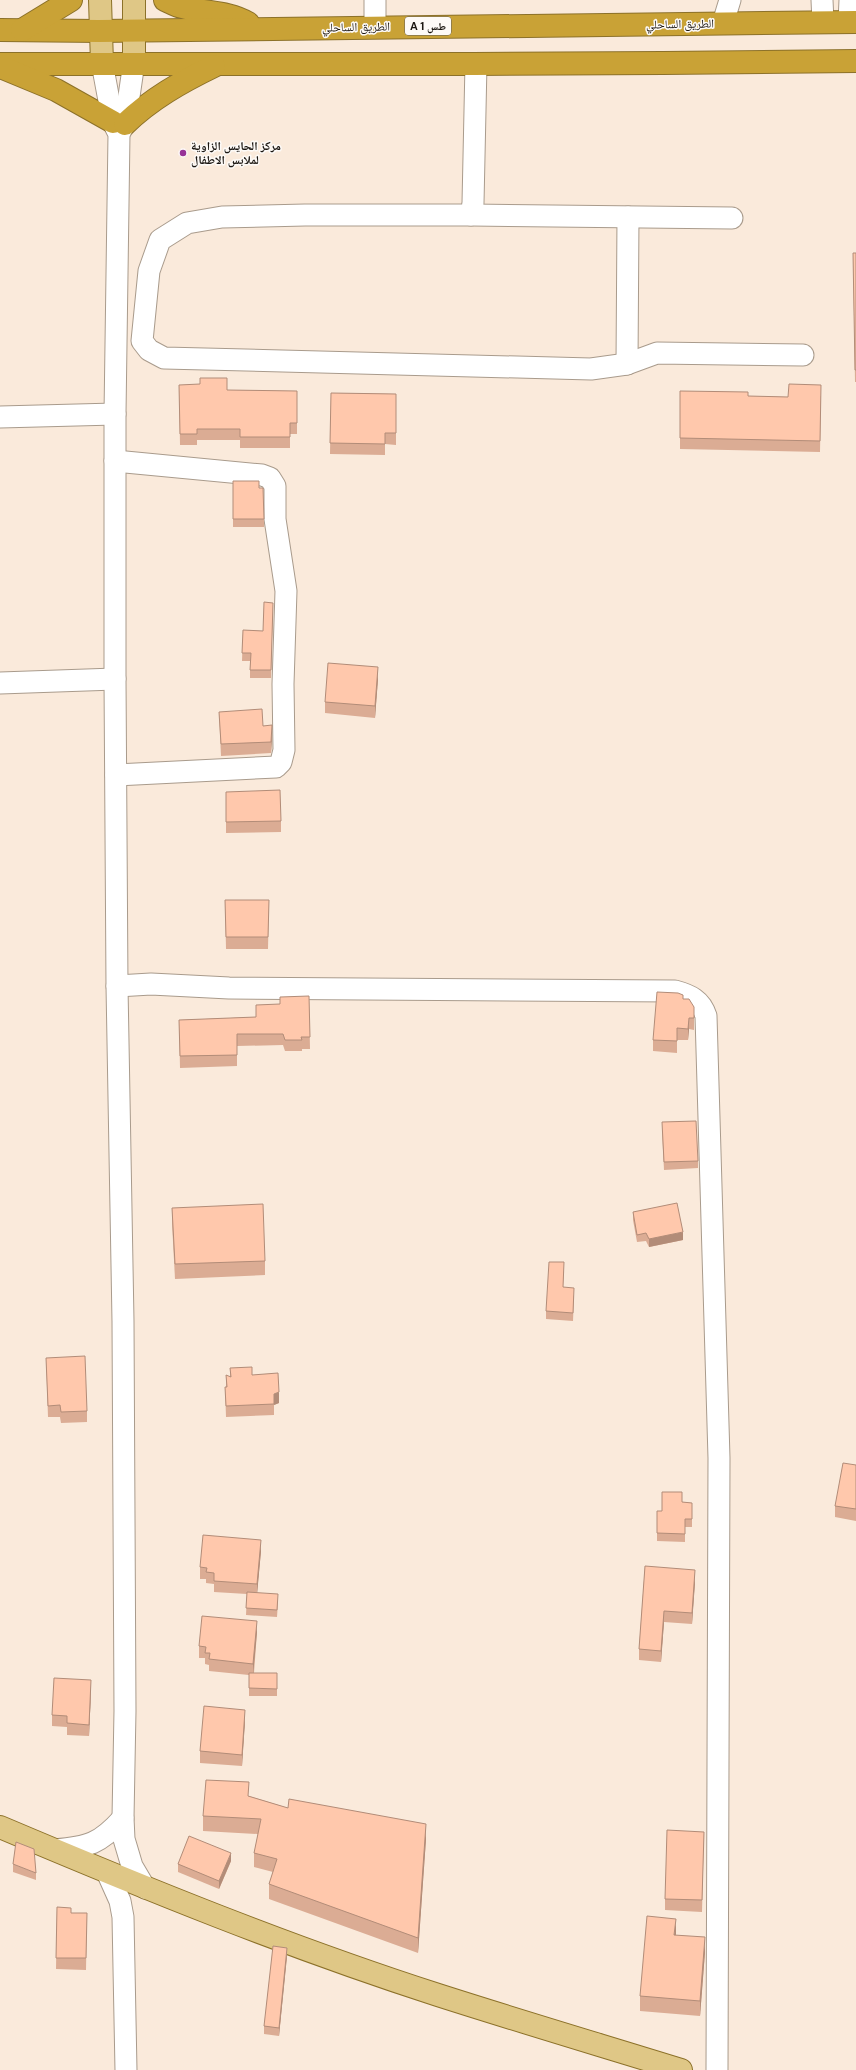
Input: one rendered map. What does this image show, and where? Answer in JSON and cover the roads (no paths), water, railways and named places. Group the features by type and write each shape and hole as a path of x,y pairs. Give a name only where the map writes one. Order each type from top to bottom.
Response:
{"highway":[{"path":"11,30 71,0"},
{"path":"165,0 180,7 241,19 258,28"},
{"name":"الطريق الساحلي","path":"11,30 100,31 853,22"},
{"path":"0,65 134,62 216,64 476,64 856,61"},
{"path":"0,65 62,93 119,126 145,105 166,91 216,64"}],"main road":[{"path":"100,0 102,63"},
{"path":"134,0 134,62"},
{"path":"0,1827 145,1888 355,1967 438,1995 681,2070"}],"street":[{"path":"375,0 375,27"},
{"path":"723,23 730,0"},
{"path":"822,0 824,22"},
{"path":"850,0 853,22"},
{"path":"134,62 119,126 115,414 115,679 117,986 123,1329 125,1710 122,1818 124,1839 132,1866 145,1888"},
{"path":"102,63 119,126"},
{"path":"471,216 473,203 476,64"},
{"path":"732,218 267,216 222,217 187,223 160,240 149,271 142,340 149,350 164,358 591,369 627,364 658,353 803,355"},
{"path":"627,364 628,217"},
{"path":"0,417 115,414"},
{"path":"115,461 262,475 270,478 275,486 275,519 286,591 283,684 284,750 281,762 276,767 116,775"},
{"path":"0,683 115,679"},
{"path":"117,986 151,984 229,988 675,991 687,994 697,1000 704,1008 706,1016 719,1458 717,2070"},
{"path":"55,1850 76,1848 101,1839 110,1833 122,1818"},
{"path":"107,1872 120,1901 123,1918 126,2070"}],"place":[{"name":"مركز الحايس الزاوية لملابس الاطفال","path":"183,153"}]}
